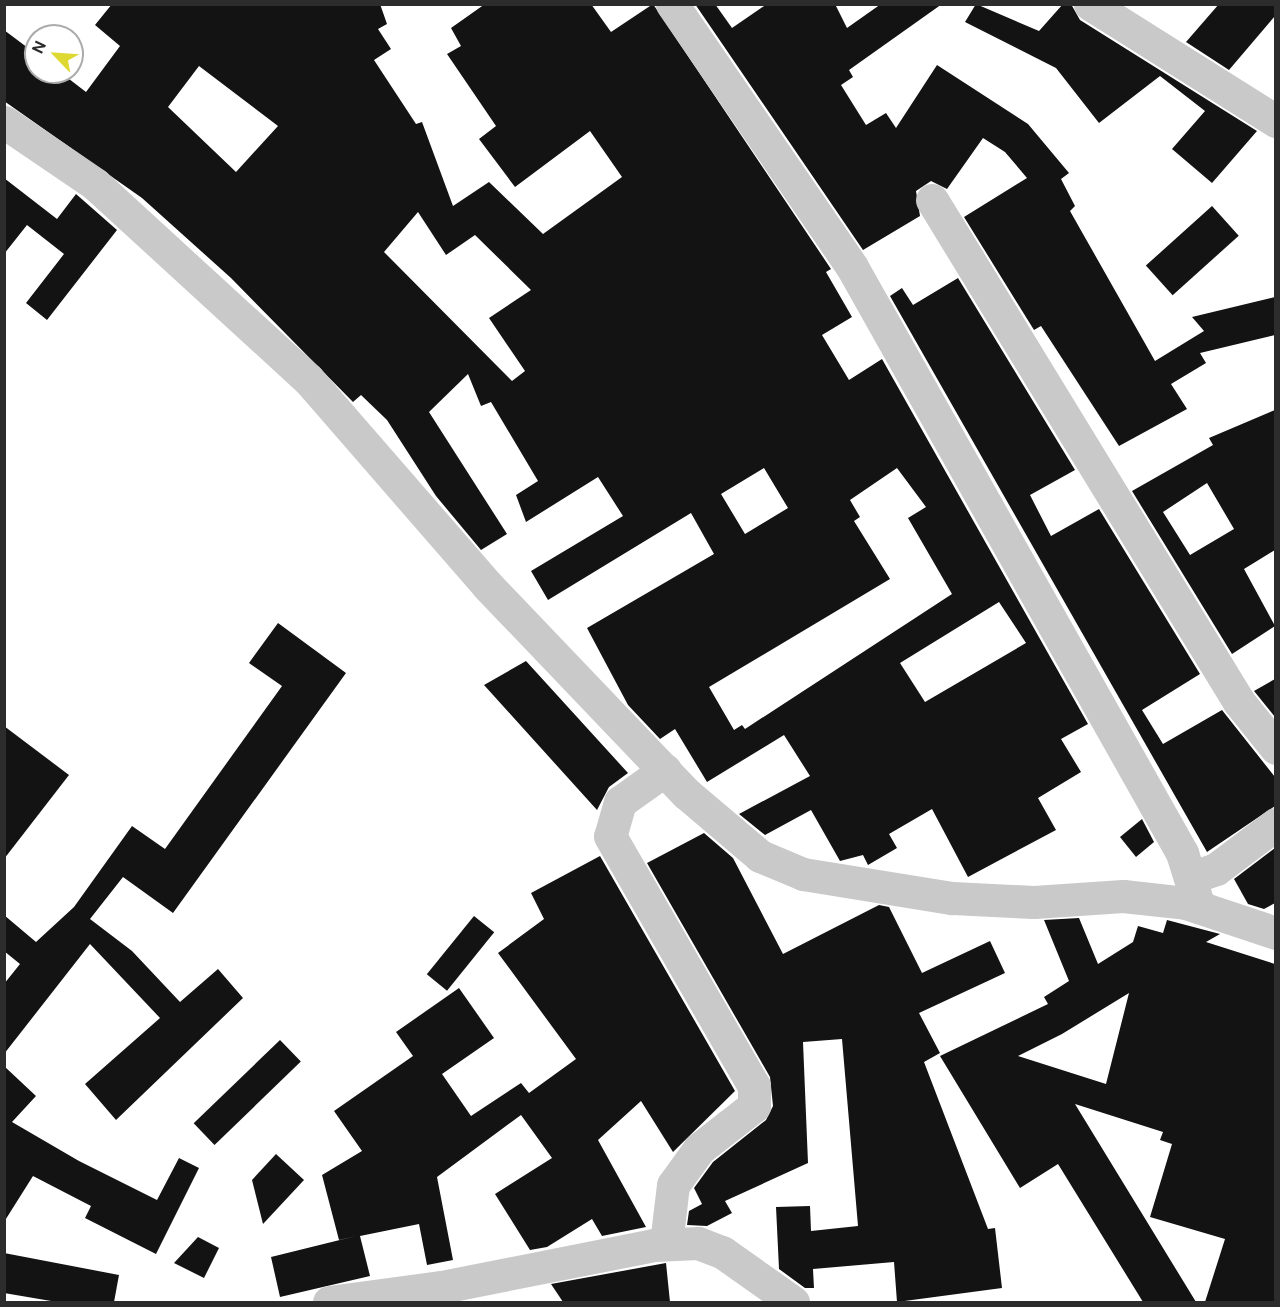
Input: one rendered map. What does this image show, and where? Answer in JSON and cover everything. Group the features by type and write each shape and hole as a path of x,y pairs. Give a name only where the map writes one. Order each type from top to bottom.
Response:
{"street":[{"path":"672,4 852,267 1182,853 1194,892"},
{"path":"1090,4 1275,121"},
{"path":"4,122 94,184 308,379 487,585 665,770 741,843 803,874 952,898 1034,902 1194,892 1275,933"},
{"path":"932,200 1239,702 1275,748"},
{"path":"665,770 620,802 610,836 754,1086 754,1106 699,1149 673,1185 666,1244"},
{"path":"1194,892 1216,869 1275,824"},
{"path":"329,1302 666,1244 698,1243 722,1252 793,1302"}],"building":[{"path":"112,4 380,4 387,24 378,29 391,49 374,60 416,124 422,122 453,206 489,182 543,234 622,177 590,131 515,187 479,139 496,126 447,54 461,46 451,28 485,4 591,4 611,32 653,4 831,269 826,272 852,317 822,335 849,380 882,359 1088,724 1061,739 1081,772 1038,798 1056,830 968,877 932,809 889,834 897,848 868,865 863,855 840,861 811,810 765,835 739,814 810,776 784,735 707,782 675,729 660,739 628,705 587,628 714,554 691,513 548,600 531,571 623,516 598,477 526,522 516,495 538,481 491,402 481,406 468,374 429,412 507,534 481,550 436,496 387,420 361,395 353,402 231,278 142,198 4,101 4,30 24,45 24,84 76,84 86,92 120,46 95,25","holes":["199,66 278,126 236,172 168,107","418,212 446,255 475,235 531,290 489,318 525,371 512,381 384,252","764,468 788,508 745,534 721,494","897,468 926,507 908,518 952,594 745,729 742,725 734,730 709,687 890,579 854,521 860,517 850,500","999,602 1026,643 925,702 900,663"]},
{"path":"695,4 715,4 732,28 767,4 835,4 847,28 881,4 942,4 849,70 853,77 841,85 866,125 886,113 896,128 937,65 1028,124 1069,173 1061,179 1075,206 1070,211 1155,361 1204,331 1192,317 1275,297 1275,335 1200,353 1206,363 1171,384 1187,409 1119,446 1041,326 1034,330 964,217 1027,178 1005,152 983,138 947,189 931,181 916,191 920,216 863,250"},
{"path":"976,4 1039,31 1063,4 1071,4 1080,20 1257,131 1212,183 1172,149 1205,111 1160,76 1099,123 1056,68 965,22"},
{"path":"1219,4 1275,4 1275,16 1229,70 1186,42"},
{"path":"4,178 57,219 76,194 117,230 47,320 26,303 64,254 27,225 4,254"},
{"path":"1212,206 1239,236 1173,295 1146,266"},
{"path":"958,278 1075,470 1030,495 1051,536 1099,509 1200,674 1142,710 1163,744 1222,710 1275,777 1275,806 1207,852 890,296 902,288 913,305"},
{"path":"1275,410 1275,550 1244,569 1275,626 1232,654 1132,491 1213,445 1209,438","holes":["1207,483 1234,529 1190,555 1163,512"]},
{"path":"278,623 346,673 173,913 123,877 90,919 132,951 180,1002 218,969 243,998 116,1120 85,1084 160,1018 90,944 4,1054 4,984 20,964 4,951 4,915 36,942 74,907 132,826 165,849 282,686 249,663"},
{"path":"526,661 628,773 609,787 597,810 484,685"},
{"path":"1275,679 1275,717 1254,691"},
{"path":"4,726 69,775 4,859"},
{"path":"1142,819 1154,842 1136,857 1120,837"},
{"path":"704,833 733,858 783,954 879,905 889,907 922,973 990,941 1005,973 919,1013 940,1053 924,1062 988,1229 995,1228 1002,1288 897,1302 894,1262 813,1269 814,1288 805,1288 779,1269 776,1207 810,1206 811,1231 858,1226 842,1039 803,1042 808,1163 725,1201 732,1213 707,1226 687,1225 689,1211 702,1204 694,1188 713,1162 766,1120 773,1106 770,1077 647,863"},
{"path":"1275,848 1275,903 1264,909 1248,904 1234,879"},
{"path":"600,856 735,1091 673,1152 641,1101 598,1140 646,1227 602,1236 592,1219 547,1247 530,1250 495,1194 552,1158 521,1115 437,1177 453,1260 427,1265 419,1224 360,1236 370,1276 280,1297 271,1257 356,1236 339,1240 322,1175 362,1151 334,1111 413,1056 396,1032 459,988 494,1038 442,1074 471,1116 521,1083 529,1093 576,1059 498,953 544,919 531,893"},
{"path":"474,916 494,932 447,991 427,974"},
{"path":"1079,918 1098,964 1133,942 1138,926 1163,933 1167,920 1220,934 1206,942 1275,964 1275,1302 1205,1302 1225,1239 1150,1217 1172,1144 1160,1140 1163,1132 1075,1104 1196,1302 1143,1302 1058,1164 1020,1188 940,1056 1048,1004 1044,997 1069,981 1044,920","holes":["1129,993 1106,1084 1018,1056 1062,1034"]},
{"path":"280,1040 301,1062 215,1145 194,1123"},
{"path":"4,1066 36,1096 12,1122 79,1161 157,1200 179,1158 199,1168 156,1254 85,1218 91,1206 33,1176 4,1222"},
{"path":"276,1154 304,1180 263,1224 252,1180"},
{"path":"198,1237 219,1248 204,1278 174,1263"},
{"path":"4,1253 119,1275 114,1302 57,1302 4,1293"},
{"path":"666,1263 670,1302 563,1302 551,1284"}]}
